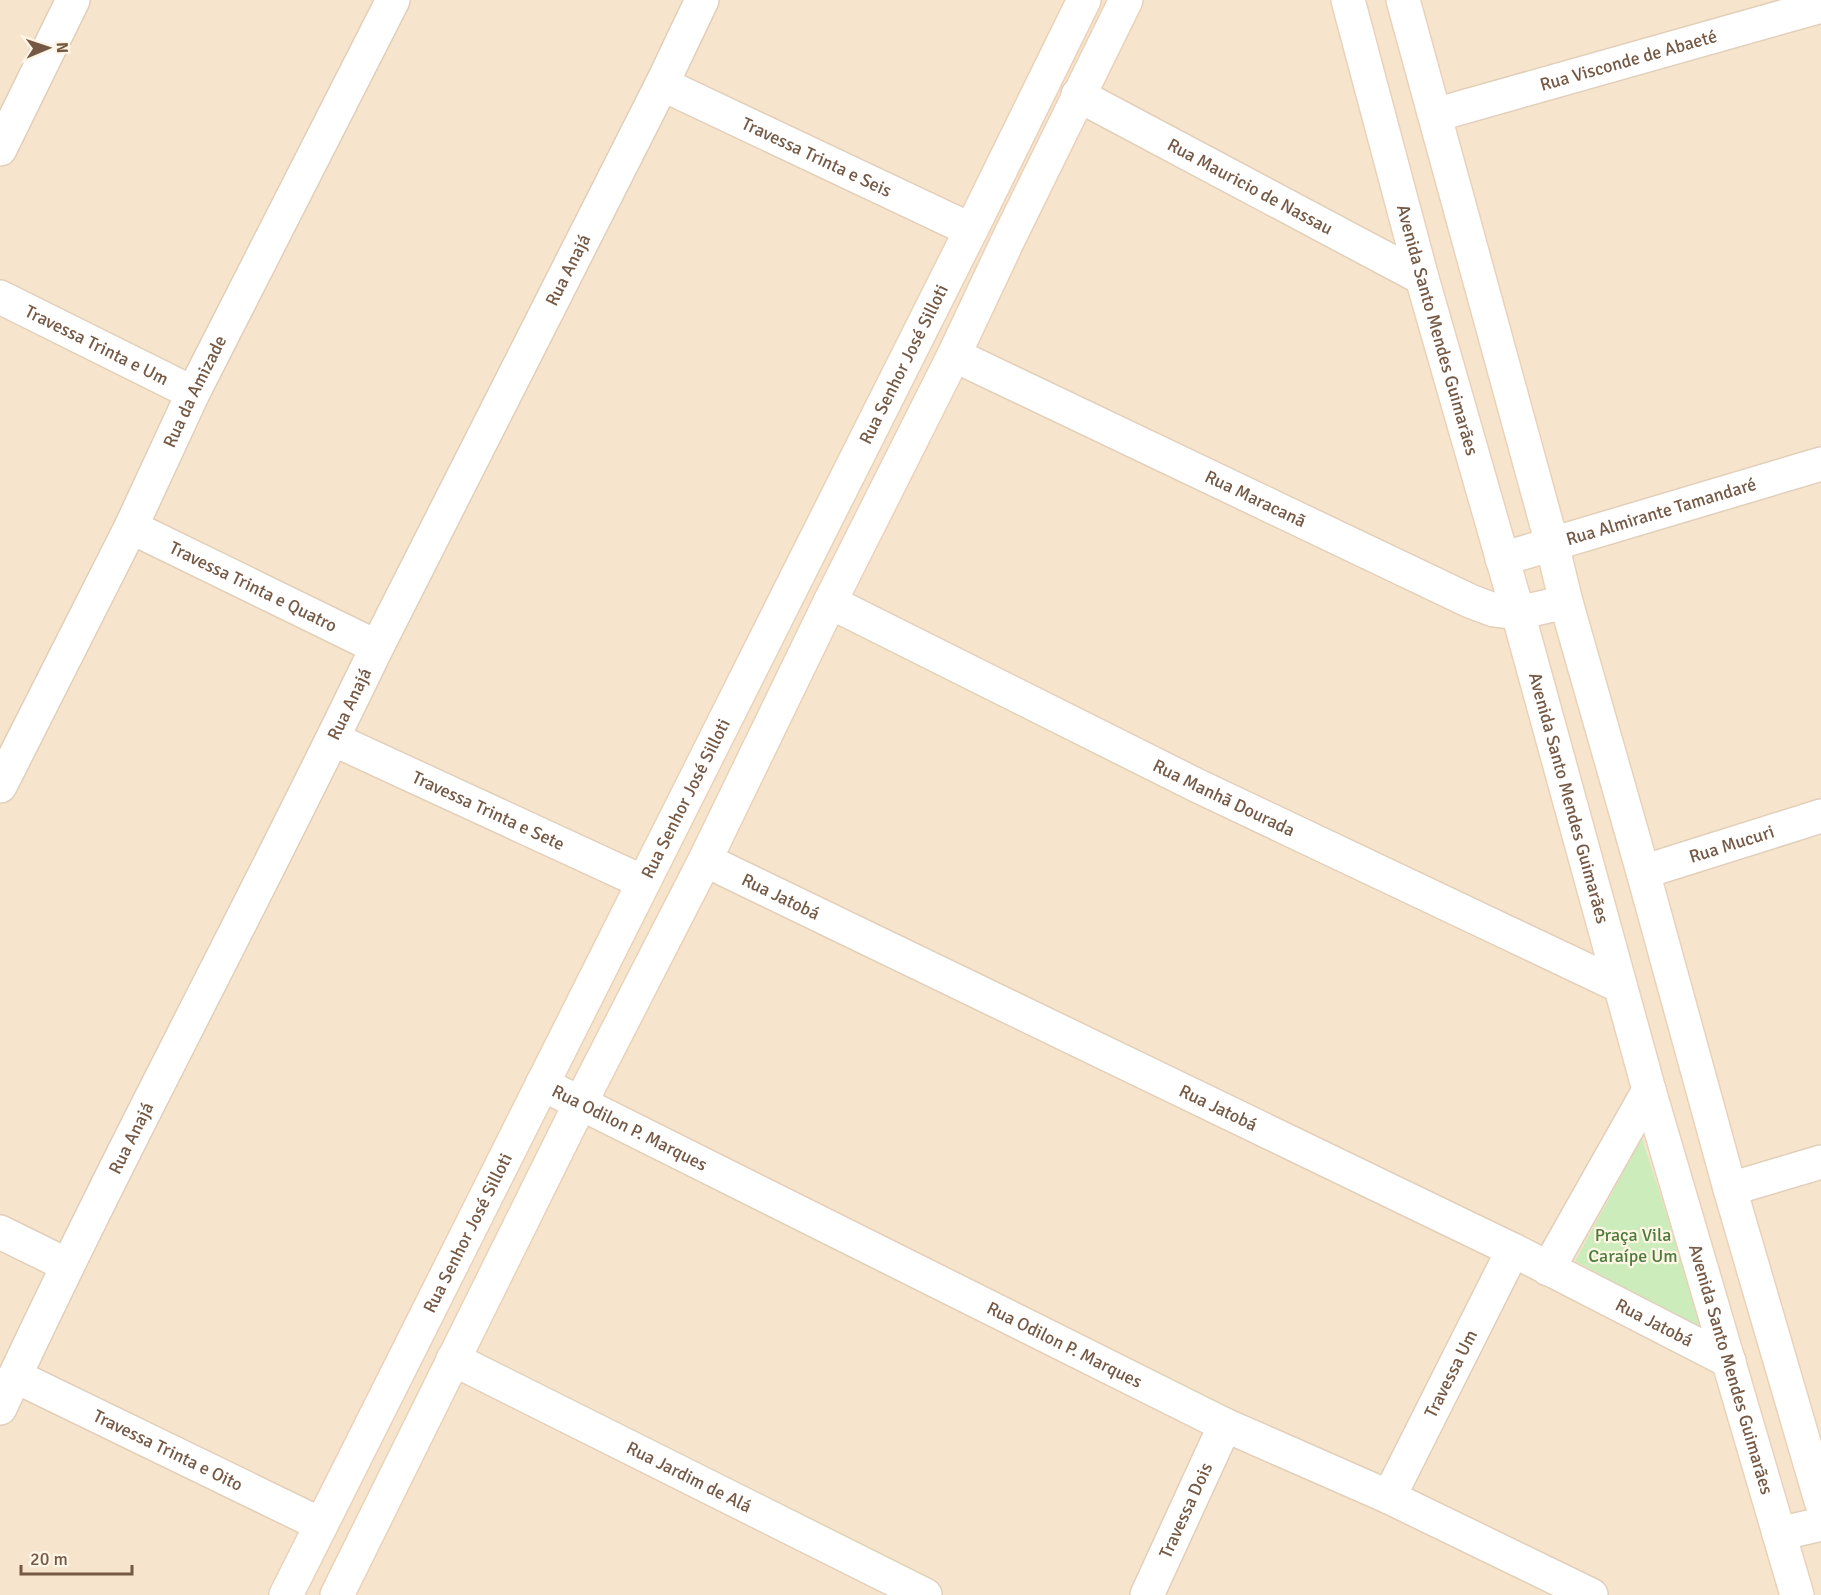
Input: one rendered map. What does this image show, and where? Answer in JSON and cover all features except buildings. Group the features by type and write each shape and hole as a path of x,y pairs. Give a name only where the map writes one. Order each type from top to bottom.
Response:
{"street":[{"path":"0,149 73,0"},
{"name":"Rua da Amizade","path":"0,786 131,527 193,393 393,0"},
{"name":"Rua Anajá","path":"0,1408 67,1266 662,84 702,0"},
{"name":"Rua Senhor José Silloti","path":"286,1595 971,230 1084,0"},
{"path":"336,1595 581,1102 705,860 1126,0"},
{"name":"Avenida Santo Mendes Guimarães","path":"1348,0 1422,278 1518,613 1649,1090 1797,1595"},
{"path":"1403,0 1566,602 1730,1189 1821,1501"},
{"name":"Rua Visconde de Abaeté","path":"1435,115 1821,6"},
{"name":"Travessa Trinta e Seis","path":"662,84 971,230"},
{"name":"Rua Mauricio de Nassau","path":"1078,95 1422,278"},
{"name":"Travessa Trinta e Um","path":"0,297 193,393"},
{"name":"Rua Maracanã","path":"954,355 1470,601 1494,610 1518,613 1566,602"},
{"name":"Rua Almirante Tamandaré","path":"1502,559 1821,464"},
{"name":"Travessa Trinta e Quatro","path":"131,527 377,647"},
{"name":"Rua Manhã Dourada","path":"830,602 1198,786 1620,986"},
{"name":"Travessa Trinta e Sete","path":"333,739 643,882"},
{"name":"Rua Mucuri","path":"1643,872 1821,816"},
{"name":"Rua Jatobá","path":"705,860 1512,1250 1729,1362"},
{"name":"Rua Odilon P. Marques","path":"542,1084 1225,1425 1389,1497 1591,1595"},
{"path":"1548,1269 1649,1090"},
{"path":"1730,1189 1821,1162"},
{"path":"0,1232 67,1266"},
{"name":"Travessa Um","path":"1389,1497 1512,1250"},
{"name":"Rua Jardim de Alá","path":"453,1359 925,1595"},
{"name":"Travessa Trinta e Oito","path":"15,1377 320,1524"},
{"name":"Travessa Dois","path":"1147,1595 1225,1425"},
{"path":"1779,1534 1821,1524"}],"shaded area":[{"path":"0,0 1821,0 1821,1595 0,1595"}],"green space":[{"name":"Praça Vila Caraípe Um","path":"1642,1138 1692,1293 1701,1329 1575,1261"}]}
